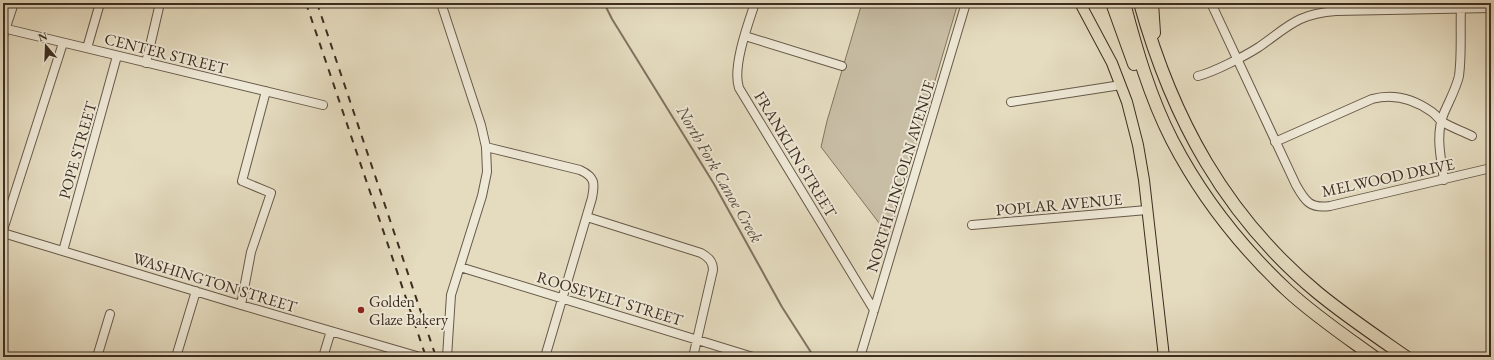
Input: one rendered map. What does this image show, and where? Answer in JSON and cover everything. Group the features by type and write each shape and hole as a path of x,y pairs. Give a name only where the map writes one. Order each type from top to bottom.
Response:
{"highway":[{"path":"1112,3 1138,74 1172,140 1191,173 1210,201 1230,228 1264,267 1289,291 1315,314 1374,357"},
{"path":"1124,3 1132,35 1155,100 1172,140"},
{"path":"1140,3 1165,79 1180,114 1198,150 1230,200 1253,229 1286,264 1317,292 1347,316 1406,357"},
{"path":"1152,3 1156,42 1165,79"}],"main road":[{"path":"1080,3 1101,41 1121,85 1138,145 1164,357"}],"street":[{"path":"4,31 14,3"},
{"path":"86,48 100,3"},
{"path":"146,62 160,3"},
{"path":"441,3 481,125 488,163 486,180 452,295 446,357"},
{"name":"FRANKLIN STREET","path":"755,3 737,70 737,82 739,88 874,310"},
{"name":"NORTH LINCOLN AVENUE","path":"860,357 966,3"},
{"name":"MELWOOD DRIVE","path":"1211,3 1275,142 1303,198 1312,205 1318,207 1351,202 1491,168"},
{"path":"1444,180 1439,141 1441,121 1458,78 1460,62 1461,8"},
{"path":"1198,76 1237,59 1260,46 1293,22 1317,13 1336,11 1491,8"},
{"name":"CENTER STREET","path":"4,31 86,48 323,105"},
{"path":"745,36 842,66"},
{"path":"3,230 63,43"},
{"name":"POPE STREET","path":"63,251 117,56"},
{"path":"1011,102 1121,85"},
{"path":"241,305 250,252 271,192 242,181 266,92"},
{"path":"1275,142 1372,99 1386,96 1401,97 1415,102 1431,111 1441,121 1472,136"},
{"path":"486,147 580,170 587,173 592,178 594,187 545,357"},
{"name":"POPLAR AVENUE","path":"972,225 1147,210"},
{"path":"586,217 701,254 709,258 713,270 693,357"},
{"name":"WASHINGTON STREET","path":"3,233 416,356"},
{"name":"ROOSEVELT STREET","path":"460,267 753,357"},
{"path":"176,357 196,291"},
{"path":"97,357 110,314"},
{"path":"323,357 331,331"}],"shaded area":[{"path":"862,3 958,3 889,236 821,147 827,121"}],"waterway":[{"name":"North Fork Canoe Creek","path":"604,3 612,19 714,184 782,307 814,357"}],"railway":[{"path":"306,3 426,357"},
{"path":"317,3 436,357"}],"place":[{"name":"Golden Glaze Bakery","path":"361,310"}]}
